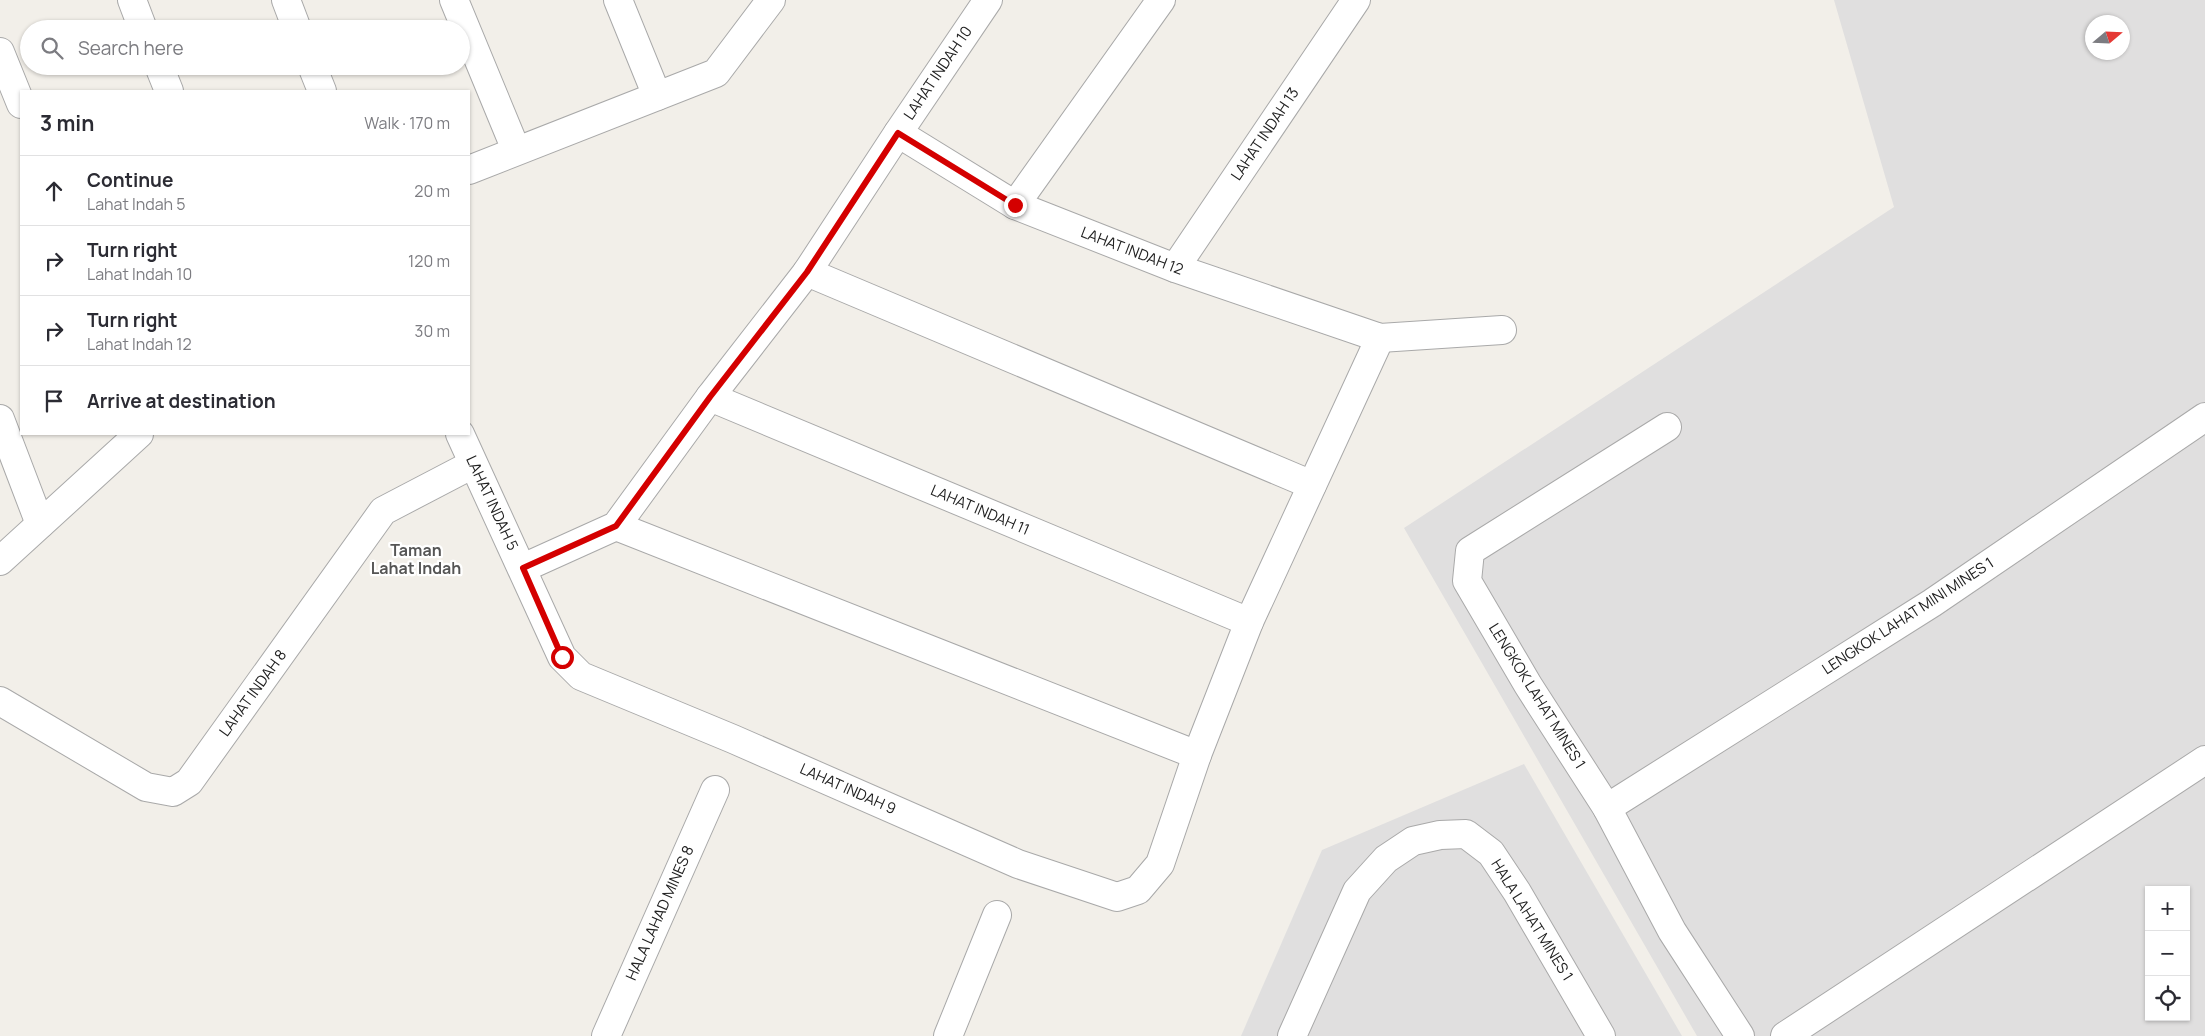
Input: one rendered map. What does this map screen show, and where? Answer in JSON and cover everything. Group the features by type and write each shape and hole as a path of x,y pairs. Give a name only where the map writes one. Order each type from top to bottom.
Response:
{"street":[{"path":"132,0 140,20"},
{"path":"286,0 294,20"},
{"path":"454,0 462,20"},
{"path":"618,0 657,96"},
{"path":"470,170 716,73 771,0"},
{"name":"LAHAT INDAH 10","path":"523,568 616,526 710,397 807,272 988,0"},
{"path":"1015,205 1161,0"},
{"name":"LAHAT INDAH 13","path":"1175,268 1356,0"},
{"path":"470,39 516,150"},
{"path":"0,52 20,102"},
{"path":"162,75 168,90"},
{"path":"316,75 322,90"},
{"name":"LAHAT INDAH 12","path":"898,133 1015,205 1175,268 1380,338"},
{"path":"807,272 1312,485"},
{"path":"616,526 1197,756 1249,622 1380,338 1502,330"},
{"name":"LAHAT INDAH 11","path":"710,397 1249,622"},
{"name":"LENGKOK LAHAT MINI MINES 1","path":"1606,808 1932,603 2205,418"},
{"path":"0,419 40,524"},
{"name":"LENGKOK LAHAT MINES 1","path":"1667,427 1470,551 1467,582 1528,685 1606,808 1672,932 1740,1036"},
{"path":"0,561 138,435"},
{"name":"LAHAT INDAH 5","path":"460,435 523,568 562,657 581,676"},
{"name":"LAHAT INDAH 8","path":"0,700 146,787 173,792 189,782 383,511 473,464"},
{"name":"LAHAT INDAH 9","path":"581,676 733,739 1018,864 1117,898 1138,890 1160,864 1197,756"},
{"path":"1785,1036 2205,760"},
{"name":"HALA LAHAD MINES 8","path":"606,1036 715,790"},
{"name":"HALA LAHAT MINES 1","path":"1292,1036 1357,891 1386,859 1413,841 1440,835 1466,834 1491,853 1522,900 1601,1036"},
{"path":"948,1036 997,915"},
{"path":"1575,1036 1586,1010"}],"shaded area":[{"path":"1834,0 2205,0 2205,1036 1697,1036 1404,528 1894,207"},
{"path":"1524,764 1682,1036 1241,1036 1322,850"}],"district":[{"name":"Taman Lahat Indah","path":"416,559"}],"route":[{"path":"562,657 523,568 616,526 710,397 807,272 898,133 1015,205"}]}
